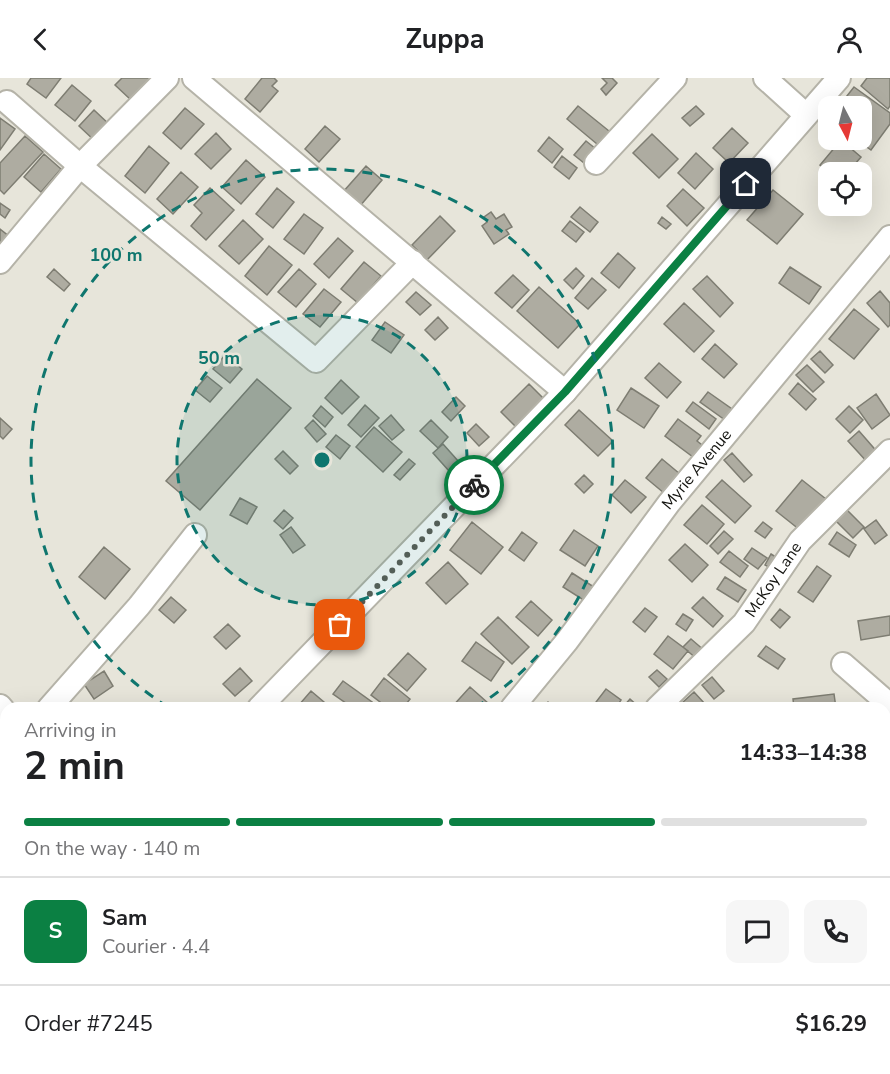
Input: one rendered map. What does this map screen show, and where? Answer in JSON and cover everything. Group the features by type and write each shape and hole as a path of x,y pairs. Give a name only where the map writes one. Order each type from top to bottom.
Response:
{"street":[{"path":"0,262 80,166 167,78"},
{"path":"194,78 565,392"},
{"path":"596,164 675,78"},
{"path":"765,78 806,115"},
{"path":"265,702 565,392 839,78"},
{"path":"7,102 80,166 316,361 413,262"},
{"name":"Myrie Avenue","path":"517,702 567,641 669,503 890,237"},
{"name":"McKoy Lane","path":"663,702 744,623 800,541 890,451"},
{"path":"54,702 139,606 195,535"},
{"path":"843,664 887,702"}],"building":[{"path":"31,78 61,78 46,98 27,84"},
{"path":"122,78 152,79 131,100 115,85"},
{"path":"262,78 274,78 277,81 272,86 278,91 260,112 245,99"},
{"path":"602,78 612,78 617,83 606,95 601,89 607,83"},
{"path":"867,78 890,78 890,106 888,109 861,86"},
{"path":"72,85 91,101 75,121 55,105"},
{"path":"854,87 866,96 847,96"},
{"path":"872,100 890,113 890,124 872,149"},
{"path":"578,106 614,135 603,149 567,119"},
{"path":"696,106 704,114 690,126 682,118"},
{"path":"185,108 204,124 181,149 163,133"},
{"path":"94,110 112,127 97,143 79,126"},
{"path":"0,118 15,129 0,150"},
{"path":"325,126 340,139 319,162 305,149"},
{"path":"732,128 748,143 729,163 713,148"},
{"path":"216,133 231,149 211,169 195,154"},
{"path":"652,134 678,159 659,178 633,153"},
{"path":"25,136 43,152 4,194 0,190 0,163"},
{"path":"549,137 563,149 552,163 538,151"},
{"path":"586,141 596,149 584,163 574,155"},
{"path":"149,146 169,163 145,193 125,176"},
{"path":"833,150 853,150 861,157 857,162 823,162"},
{"path":"696,153 713,169 695,189 678,173"},
{"path":"44,154 61,169 41,192 24,177"},
{"path":"562,156 577,168 569,179 554,167"},
{"path":"246,160 265,177 241,204 222,187"},
{"path":"366,166 382,180 360,206 343,192"},
{"path":"181,172 198,187 173,214 157,199"},
{"path":"210,188 234,210 206,240 191,226 202,213 194,205"},
{"path":"277,188 294,202 273,228 256,214"},
{"path":"683,189 704,208 687,226 667,206"},
{"path":"773,190 803,214 777,244 747,220"},
{"path":"0,203 10,210 5,218 0,214"},
{"path":"580,207 598,222 590,232 571,217"},
{"path":"491,212 496,219 504,214 512,227 506,230 509,234 494,244 482,226 487,222 484,217"},
{"path":"304,214 323,228 304,254 284,239"},
{"path":"440,216 455,231 427,260 412,245"},
{"path":"662,217 671,224 666,229 658,223"},
{"path":"243,220 263,239 239,264 219,246"},
{"path":"570,221 584,232 576,242 562,231"},
{"path":"0,229 10,237 0,252"},
{"path":"338,238 353,251 329,278 314,264"},
{"path":"269,246 292,265 267,295 245,276"},
{"path":"618,253 635,268 619,288 601,273"},
{"path":"364,262 381,276 358,303 341,289"},
{"path":"790,267 821,287 809,304 779,283"},
{"path":"576,268 584,276 573,289 564,280"},
{"path":"54,269 70,284 64,291 47,277"},
{"path":"299,269 316,284 296,307 278,292"},
{"path":"513,275 529,290 512,308 495,293"},
{"path":"707,276 733,303 720,317 693,289"},
{"path":"592,278 606,290 588,309 575,298"},
{"path":"539,287 580,324 558,348 517,311"},
{"path":"324,289 341,302 320,327 303,314"},
{"path":"880,291 890,303 890,325 888,327 867,303"},
{"path":"416,292 431,305 420,315 406,302"},
{"path":"684,303 714,331 694,352 664,324"},
{"path":"854,309 879,329 854,359 829,339"},
{"path":"438,317 448,328 435,340 425,330"},
{"path":"385,322 404,335 391,353 372,340"},
{"path":"715,344 737,364 724,378 702,359"},
{"path":"820,351 833,365 825,373 811,359"},
{"path":"225,355 242,369 230,383 213,369"},
{"path":"659,363 681,382 667,398 645,378"},
{"path":"807,365 824,382 813,392 796,375"},
{"path":"207,376 222,388 210,402 195,390"},
{"path":"257,379 291,408 200,510 166,481"},
{"path":"341,380 359,397 342,414 325,398"},
{"path":"798,383 816,399 806,410 789,394"},
{"path":"529,384 545,400 517,428 501,412"},
{"path":"631,388 659,406 644,428 617,410"},
{"path":"708,392 732,409 725,420 700,402"},
{"path":"876,394 890,415 872,429 857,408"},
{"path":"456,397 465,406 451,421 442,412"},
{"path":"693,402 716,419 709,429 686,411"},
{"path":"365,405 379,418 361,437 348,425"},
{"path":"321,406 333,417 325,427 313,416"},
{"path":"849,406 863,420 850,433 836,419"},
{"path":"579,410 613,441 598,456 565,425"},
{"path":"391,415 404,430 392,440 379,426"},
{"path":"0,418 12,429 3,439 0,436"},
{"path":"678,419 701,436 697,441 702,445 693,457 665,436"},
{"path":"313,420 326,434 317,442 305,428"},
{"path":"431,420 448,437 438,448 420,431"},
{"path":"476,424 489,437 479,446 467,433"},
{"path":"374,427 402,452 383,472 356,447"},
{"path":"859,431 879,454 868,463 848,441"},
{"path":"336,435 350,446 340,459 326,447"},
{"path":"443,444 467,471 457,480 433,453"},
{"path":"283,451 298,466 290,474 275,459"},
{"path":"732,453 752,475 744,482 724,460"},
{"path":"409,459 415,464 400,480 394,475"},
{"path":"662,459 680,474 664,493 646,478"},
{"path":"584,475 593,484 584,493 575,484"},
{"path":"625,480 646,497 631,513 612,495"},
{"path":"722,480 751,506 735,523 706,497"},
{"path":"802,480 826,499 800,530 776,511"},
{"path":"240,498 257,507 247,524 230,515"},
{"path":"702,505 724,524 707,544 684,525"},
{"path":"846,509 864,527 853,538 835,520"},
{"path":"284,510 293,518 283,529 274,521"},
{"path":"876,520 887,535 875,544 864,529"},
{"path":"472,522 503,547 481,574 450,550"},
{"path":"763,522 772,529 765,538 755,531"},
{"path":"291,527 305,545 293,553 280,535"},
{"path":"574,530 598,546 585,566 560,550"},
{"path":"724,531 733,539 718,554 710,546"},
{"path":"522,532 537,543 524,561 509,550"},
{"path":"837,532 856,545 849,557 829,544"},
{"path":"685,544 708,565 692,582 669,560"},
{"path":"104,547 130,569 105,599 79,577"},
{"path":"752,548 767,558 758,569 744,559"},
{"path":"729,551 748,566 740,577 720,562"},
{"path":"771,554 782,561 776,571 765,565"},
{"path":"448,562 468,584 446,604 426,583"},
{"path":"817,566 831,576 813,602 798,592"},
{"path":"572,573 594,587 585,601 563,587"},
{"path":"725,577 746,590 738,602 717,589"},
{"path":"171,597 186,610 174,623 159,610"},
{"path":"703,597 723,616 713,627 692,608"},
{"path":"531,601 552,620 538,636 516,617"},
{"path":"645,608 657,617 645,632 633,622"},
{"path":"780,609 790,617 780,628 771,620"},
{"path":"683,614 693,620 686,631 676,624"},
{"path":"890,616 890,635 861,640 858,621"},
{"path":"498,617 529,647 512,664 481,634"},
{"path":"228,624 240,636 226,649 214,637"},
{"path":"668,636 688,651 673,669 654,654"},
{"path":"691,639 705,651 698,660 683,647"},
{"path":"476,642 504,662 491,681 462,661"},
{"path":"766,646 785,659 778,669 758,656"},
{"path":"408,653 426,669 407,691 388,675"},
{"path":"240,668 252,681 235,696 223,684"},
{"path":"657,670 667,679 659,687 649,677"},
{"path":"104,671 113,686 94,699 84,684"},
{"path":"712,677 724,691 714,699 702,685"},
{"path":"384,678 410,699 408,702 380,702 371,695"},
{"path":"343,681 372,702 344,702 333,694"},
{"path":"470,687 487,702 456,702"},
{"path":"606,689 621,700 620,702 596,702"},
{"path":"311,691 324,702 301,702"},
{"path":"694,692 703,702 683,702"},
{"path":"834,694 835,702 793,702 793,699"}],"way so far":[{"path":"340,625 474,485"}],"route":[{"path":"474,485 565,392 746,184"}]}
